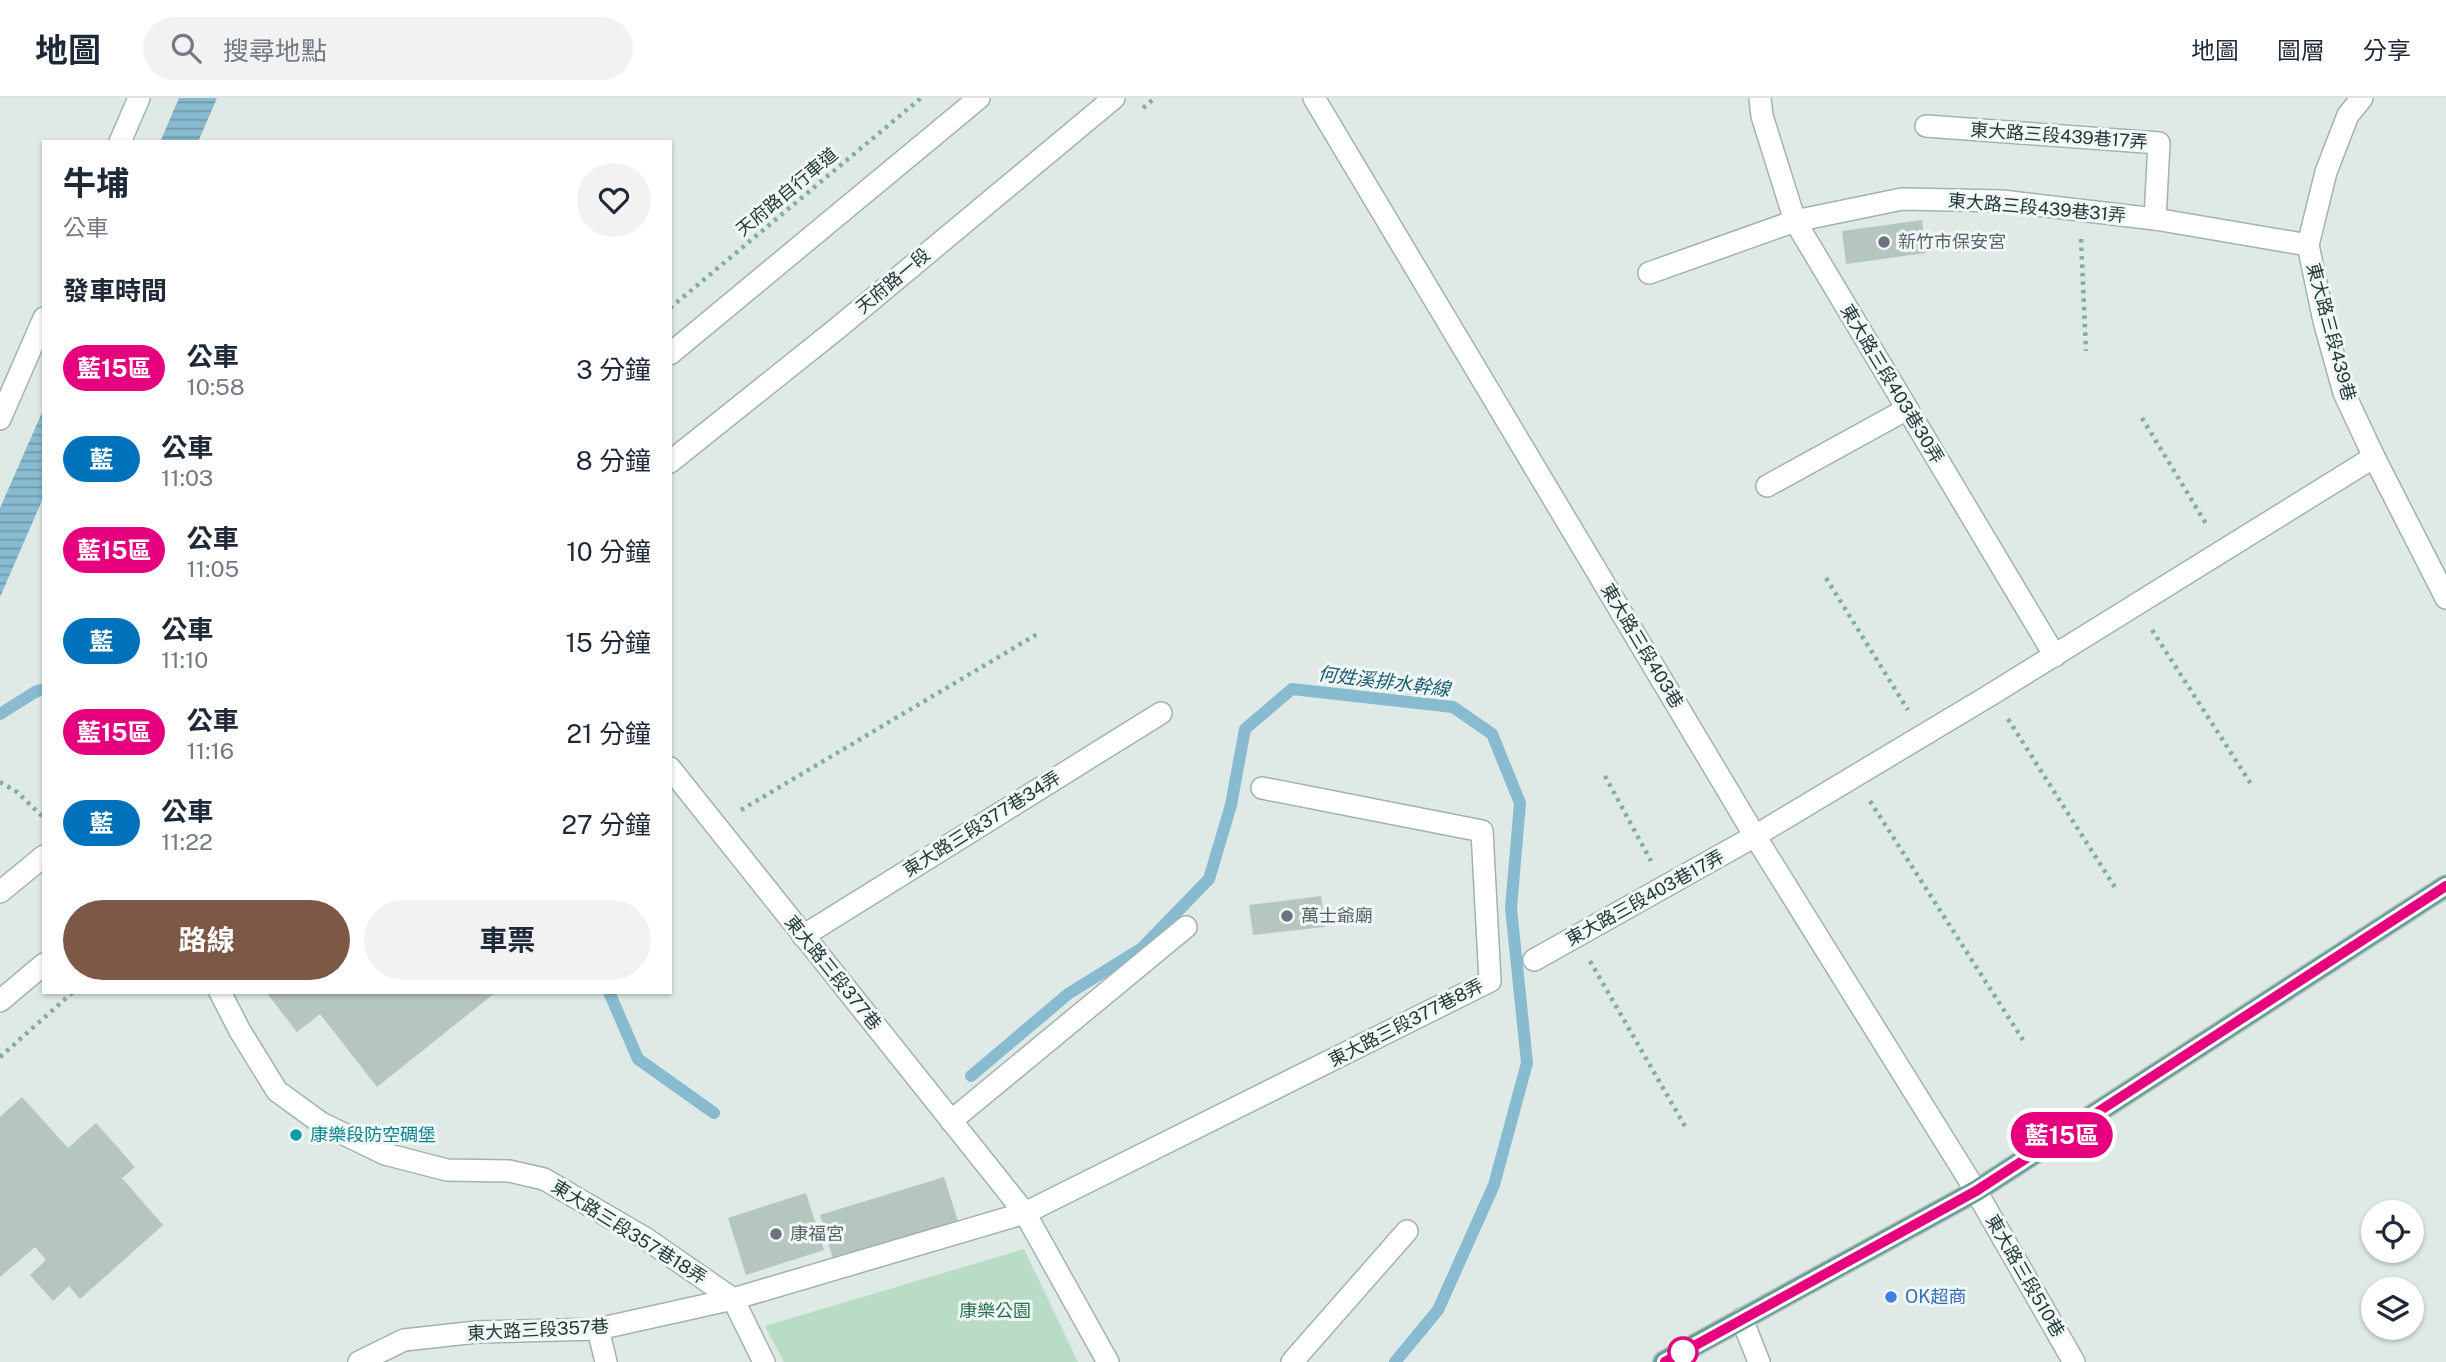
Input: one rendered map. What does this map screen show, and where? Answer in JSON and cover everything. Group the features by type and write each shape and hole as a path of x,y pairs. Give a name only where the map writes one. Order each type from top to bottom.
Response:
{"main road":[{"path":"1664,1362 1976,1191 2446,886"}],"street":[{"path":"121,140 139,98"},
{"path":"672,352 979,98"},
{"name":"天府路一段","path":"672,460 839,327 1114,98"},
{"name":"東大路三段403巷","path":"1314,98 1755,836 1976,1191"},
{"name":"東大路三段403巷30弄","path":"1760,98 1762,116 1795,221 2055,656"},
{"name":"東大路三段439巷","path":"2362,98 2348,115 2326,172 2308,245 2324,321 2344,393 2374,457 2444,587"},
{"name":"東大路三段439巷17弄","path":"1926,126 2159,143 2155,219"},
{"name":"東大路三段439巷31弄","path":"1649,273 1795,221 1902,199 2002,201 2155,219 2308,245"},
{"path":"0,419 42,323"},
{"path":"1767,486 1907,409"},
{"path":"1755,836 2137,606 2374,457"},
{"name":"東大路三段377巷34弄","path":"803,936 1161,713"},
{"name":"東大路三段377巷","path":"672,770 1025,1213 1108,1362"},
{"name":"東大路三段377巷8弄","path":"1025,1213 1490,981 1482,831 1262,788"},
{"name":"東大路三段403巷17弄","path":"1534,960 1755,836"},
{"path":"0,892 42,858"},
{"path":"951,1121 1185,927"},
{"path":"0,1001 42,966"},
{"name":"東大路三段357巷18弄","path":"221,994 277,1091 321,1123 385,1154 447,1170 509,1171 544,1179 645,1238 733,1298"},
{"name":"東大路三段510巷","path":"1976,1191 2074,1362"},
{"name":"東大路三段357巷","path":"359,1362 404,1340 477,1332 598,1329 733,1298 1025,1213"},
{"path":"1292,1362 1407,1231"},
{"path":"733,1298 764,1362"},
{"path":"1742,1319 1759,1362"},
{"path":"598,1329 606,1362"}],"path":[{"name":"天府路自行車道","path":"672,306 921,98"},
{"path":"2079,210 2086,351"},
{"path":"2142,418 2222,552"},
{"path":"1826,578 1924,735"},
{"path":"2137,606 2252,784"},
{"path":"716,825 1039,633"},
{"path":"1992,694 2116,888"},
{"path":"1605,776 1665,886"},
{"path":"1855,776 2023,1040"},
{"path":"0,782 17,792 42,816"},
{"path":"1575,936 1686,1128"},
{"path":"0,1057 71,994"}],"green space":[{"name":"康樂公園","path":"1024,1249 1078,1362 784,1362 765,1326"}],"water":[{"path":"179,98 217,98 199,140 161,140"},
{"path":"42,413 42,501 0,597 0,508"}],"building":[{"name":"新竹市保安宮","path":"1922,220 1926,253 1846,264 1842,231"},
{"name":"萬士爺廟","path":"1321,896 1325,927 1253,935 1249,905"},
{"path":"268,994 493,994 377,1087 320,1014 297,1032"},
{"path":"22,1097 68,1148 96,1123 135,1167 122,1178 163,1225 80,1299 69,1286 53,1301 30,1275 46,1260 35,1247 0,1277 0,1117"},
{"path":"944,1177 958,1221 833,1259 820,1215"},
{"name":"康福宮","path":"806,1193 824,1250 746,1275 728,1218"}],"waterway":[{"name":"何姓溪排水幹線","path":"971,1076 1068,994 1142,948 1209,879 1231,805 1245,729 1292,689 1453,707 1492,734 1520,803 1511,908 1527,1063 1494,1185 1438,1310 1395,1362"},
{"path":"0,714 42,690"},
{"path":"610,994 638,1059 714,1113"}],"bus line":[{"name":"藍15區","path":"1665,1362 1976,1191 2446,886"}],"place":[{"name":"新竹市保安宮","path":"1884,242"},
{"name":"萬士爺廟","path":"1287,916"},
{"name":"康樂段防空碉堡","path":"296,1135"},
{"name":"康福宮","path":"776,1234"},
{"name":"OK超商","path":"1891,1297"}]}
